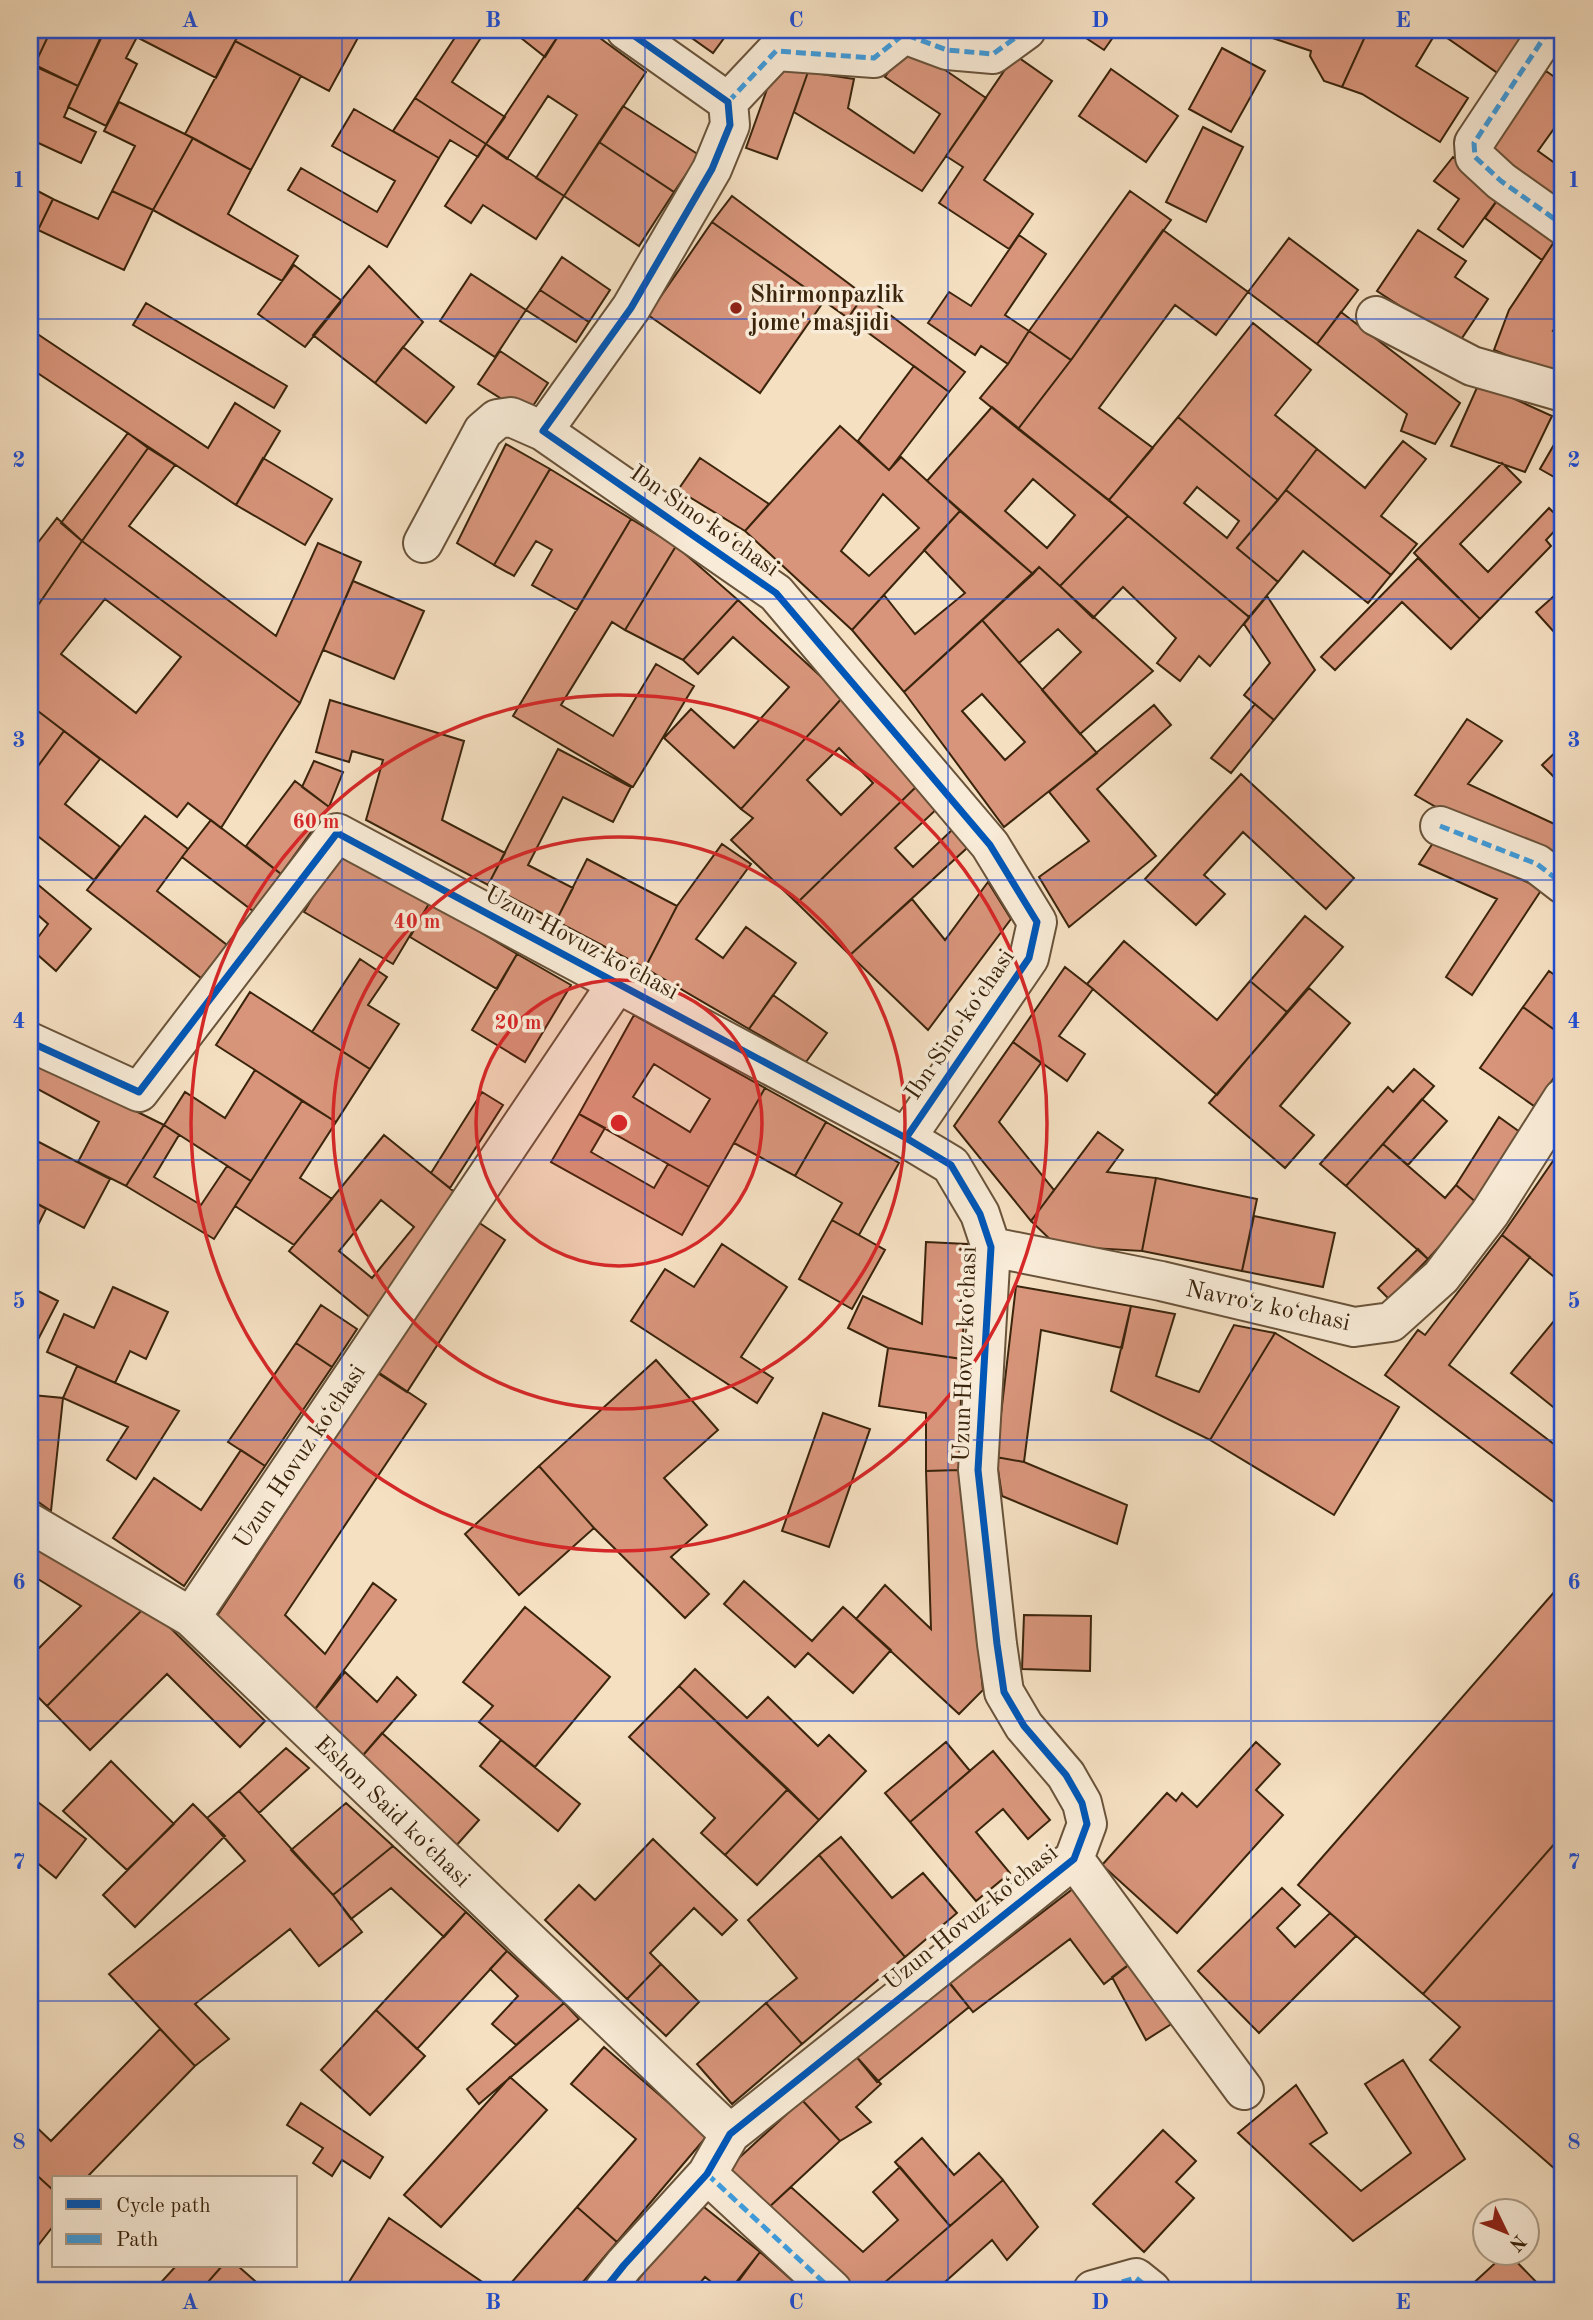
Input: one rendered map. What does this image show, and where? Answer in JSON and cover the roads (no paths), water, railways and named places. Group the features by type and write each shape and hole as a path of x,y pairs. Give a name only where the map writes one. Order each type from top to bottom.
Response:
{"street":[{"path":"626,30 728,102"},
{"path":"543,431 631,308 712,169 730,125 728,102 776,51 874,58 904,32 947,50 993,54 1026,30"},
{"path":"1549,30 1474,143 1475,158 1501,181 1563,225"},
{"path":"1376,316 1472,366 1563,392"},
{"name":"Ibn Sino koʻchasi","path":"423,543 483,431 497,419 511,417 543,431 776,593 990,845 1037,922 1029,958 906,1138"},
{"path":"1440,826 1537,864 1563,884"},
{"name":"Uzun Hovuz koʻchasi","path":"30,1042 139,1092 337,833 906,1138 951,1166 980,1214 991,1247 978,1470 1004,1692 1024,1726 1066,1775 1082,1802 1087,1824 1074,1859 730,2134 706,2174 604,2290"},
{"name":"Uzun Hovuz koʻchasi","path":"191,1617 618,982"},
{"name":"Navroʻz koʻchasi","path":"991,1247 1161,1281 1354,1327 1391,1322 1441,1277 1490,1213 1563,1098"},
{"name":"Eshon Said koʻchasi","path":"30,1523 191,1617 730,2134"},
{"path":"1074,1859 1244,2090"},
{"path":"706,2174 832,2290"},
{"path":"1093,2290 1136,2278 1151,2290"}],"place":[{"name":"Shirmonpazlik jome' masjidi","path":"736,308"}]}
